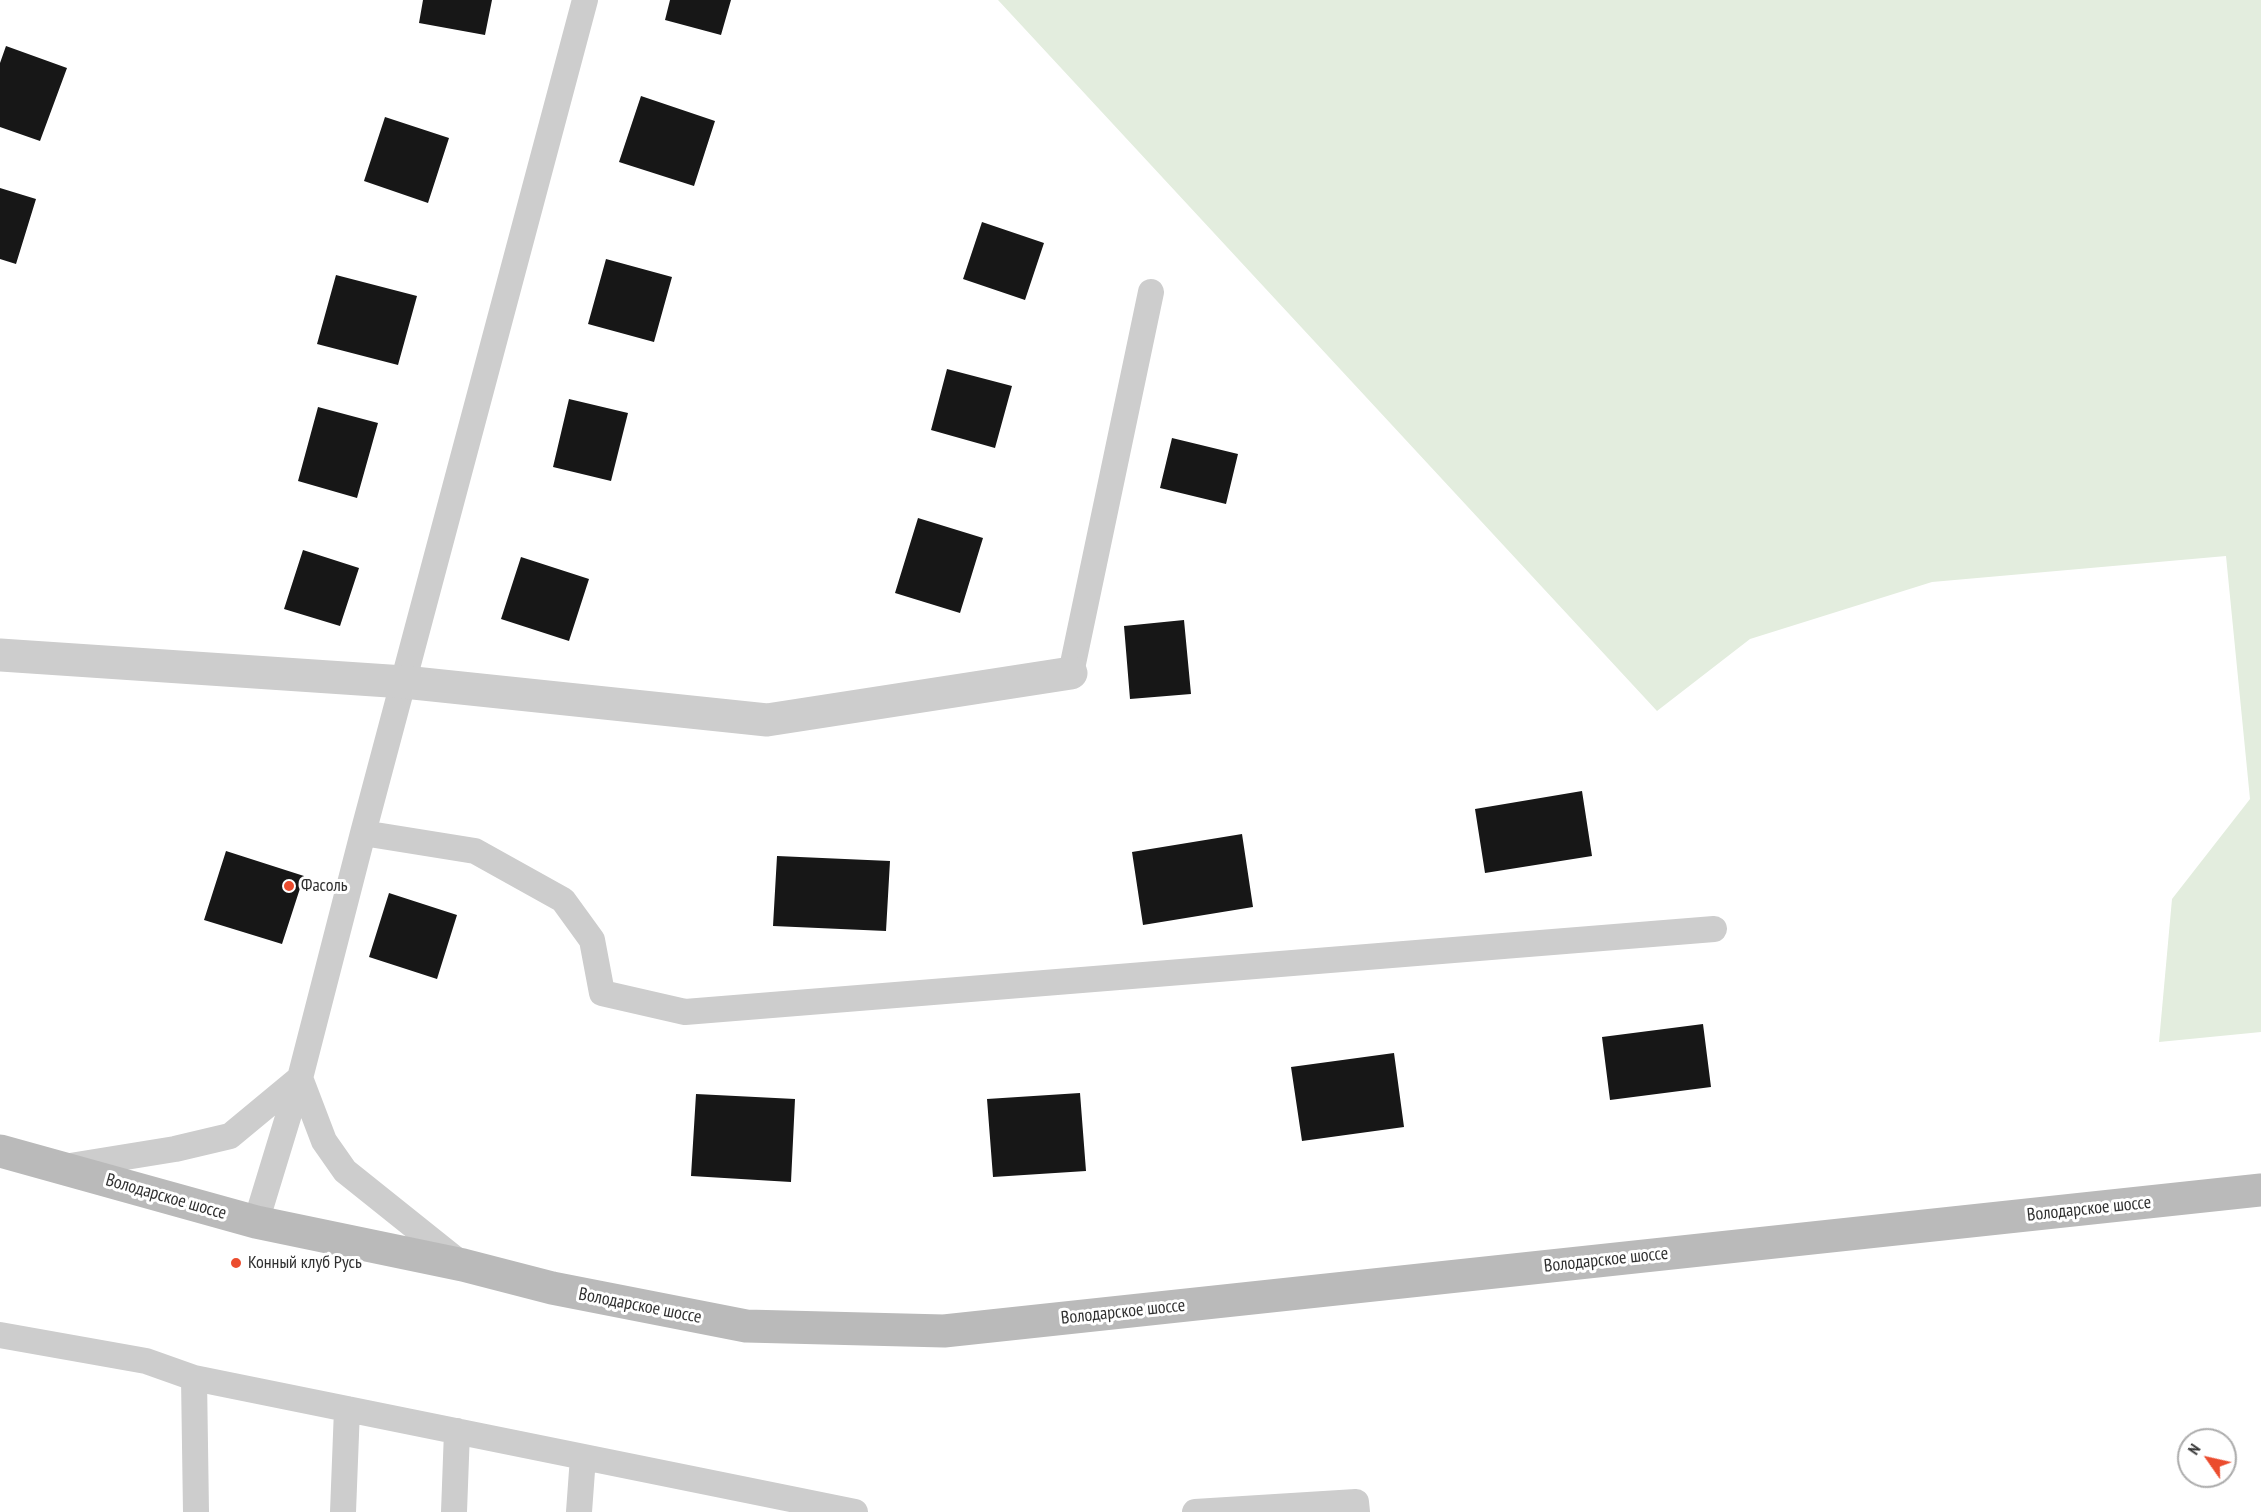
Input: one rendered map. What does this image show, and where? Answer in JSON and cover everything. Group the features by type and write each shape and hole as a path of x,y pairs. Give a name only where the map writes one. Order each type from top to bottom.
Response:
{"main road":[{"name":"Володарское шоссе","path":"0,1151 256,1222 463,1265 552,1288 746,1326 944,1331 2261,1190"}],"street":[{"path":"0,655 404,682 767,720 1071,673"}],"lane":[{"path":"256,1222 300,1078 585,0"},
{"path":"1071,673 1151,292"},
{"path":"363,833 475,851 524,878 563,900 592,940 602,993 685,1012 1714,929"},
{"path":"61,1167 175,1149 230,1136 300,1078"},
{"path":"300,1078 324,1141 345,1171 463,1265"},
{"path":"0,1335 146,1361 194,1378 855,1512"},
{"path":"194,1378 196,1512"},
{"path":"344,1512 347,1409"},
{"path":"454,1512 457,1431"},
{"path":"579,1512 583,1457"},
{"path":"1195,1512 1356,1502 1357,1512"}],"green space":[{"path":"998,0 2261,0 2261,1032 2159,1042 2172,899 2250,799 2226,556 1932,582 1750,639 1657,711"}],"building":[{"path":"423,0 492,0 485,35 419,23"},
{"path":"670,0 731,0 721,35 665,20"},
{"path":"6,46 67,68 40,141 0,127 0,63"},
{"path":"641,96 715,121 694,186 619,162"},
{"path":"385,117 449,138 428,203 364,181"},
{"path":"0,188 36,199 16,264 0,259"},
{"path":"982,222 1044,243 1025,300 963,279"},
{"path":"606,259 672,277 654,342 588,324"},
{"path":"336,275 417,296 398,365 317,344"},
{"path":"947,369 1012,386 995,448 931,430"},
{"path":"569,399 628,413 611,481 553,467"},
{"path":"318,407 378,423 357,498 298,481"},
{"path":"1172,438 1238,454 1226,504 1160,488"},
{"path":"918,518 983,538 960,613 895,593"},
{"path":"303,550 359,568 340,626 284,609"},
{"path":"521,557 589,579 569,641 501,619"},
{"path":"1184,620 1191,694 1130,699 1124,626"},
{"path":"1582,791 1592,856 1485,873 1475,809"},
{"path":"1242,834 1253,907 1143,925 1132,852"},
{"path":"226,851 304,876 282,944 204,920"},
{"path":"777,856 890,861 886,931 773,926"},
{"path":"389,893 457,915 437,979 369,957"},
{"path":"1703,1024 1711,1087 1610,1100 1602,1037"},
{"path":"1394,1053 1404,1127 1302,1141 1291,1067"},
{"path":"1080,1093 1086,1171 993,1177 987,1099"},
{"path":"696,1094 795,1099 791,1182 691,1176"}],"place":[{"name":"Фасоль","path":"289,886"},
{"name":"Конный клуб Русь","path":"236,1263"}]}
